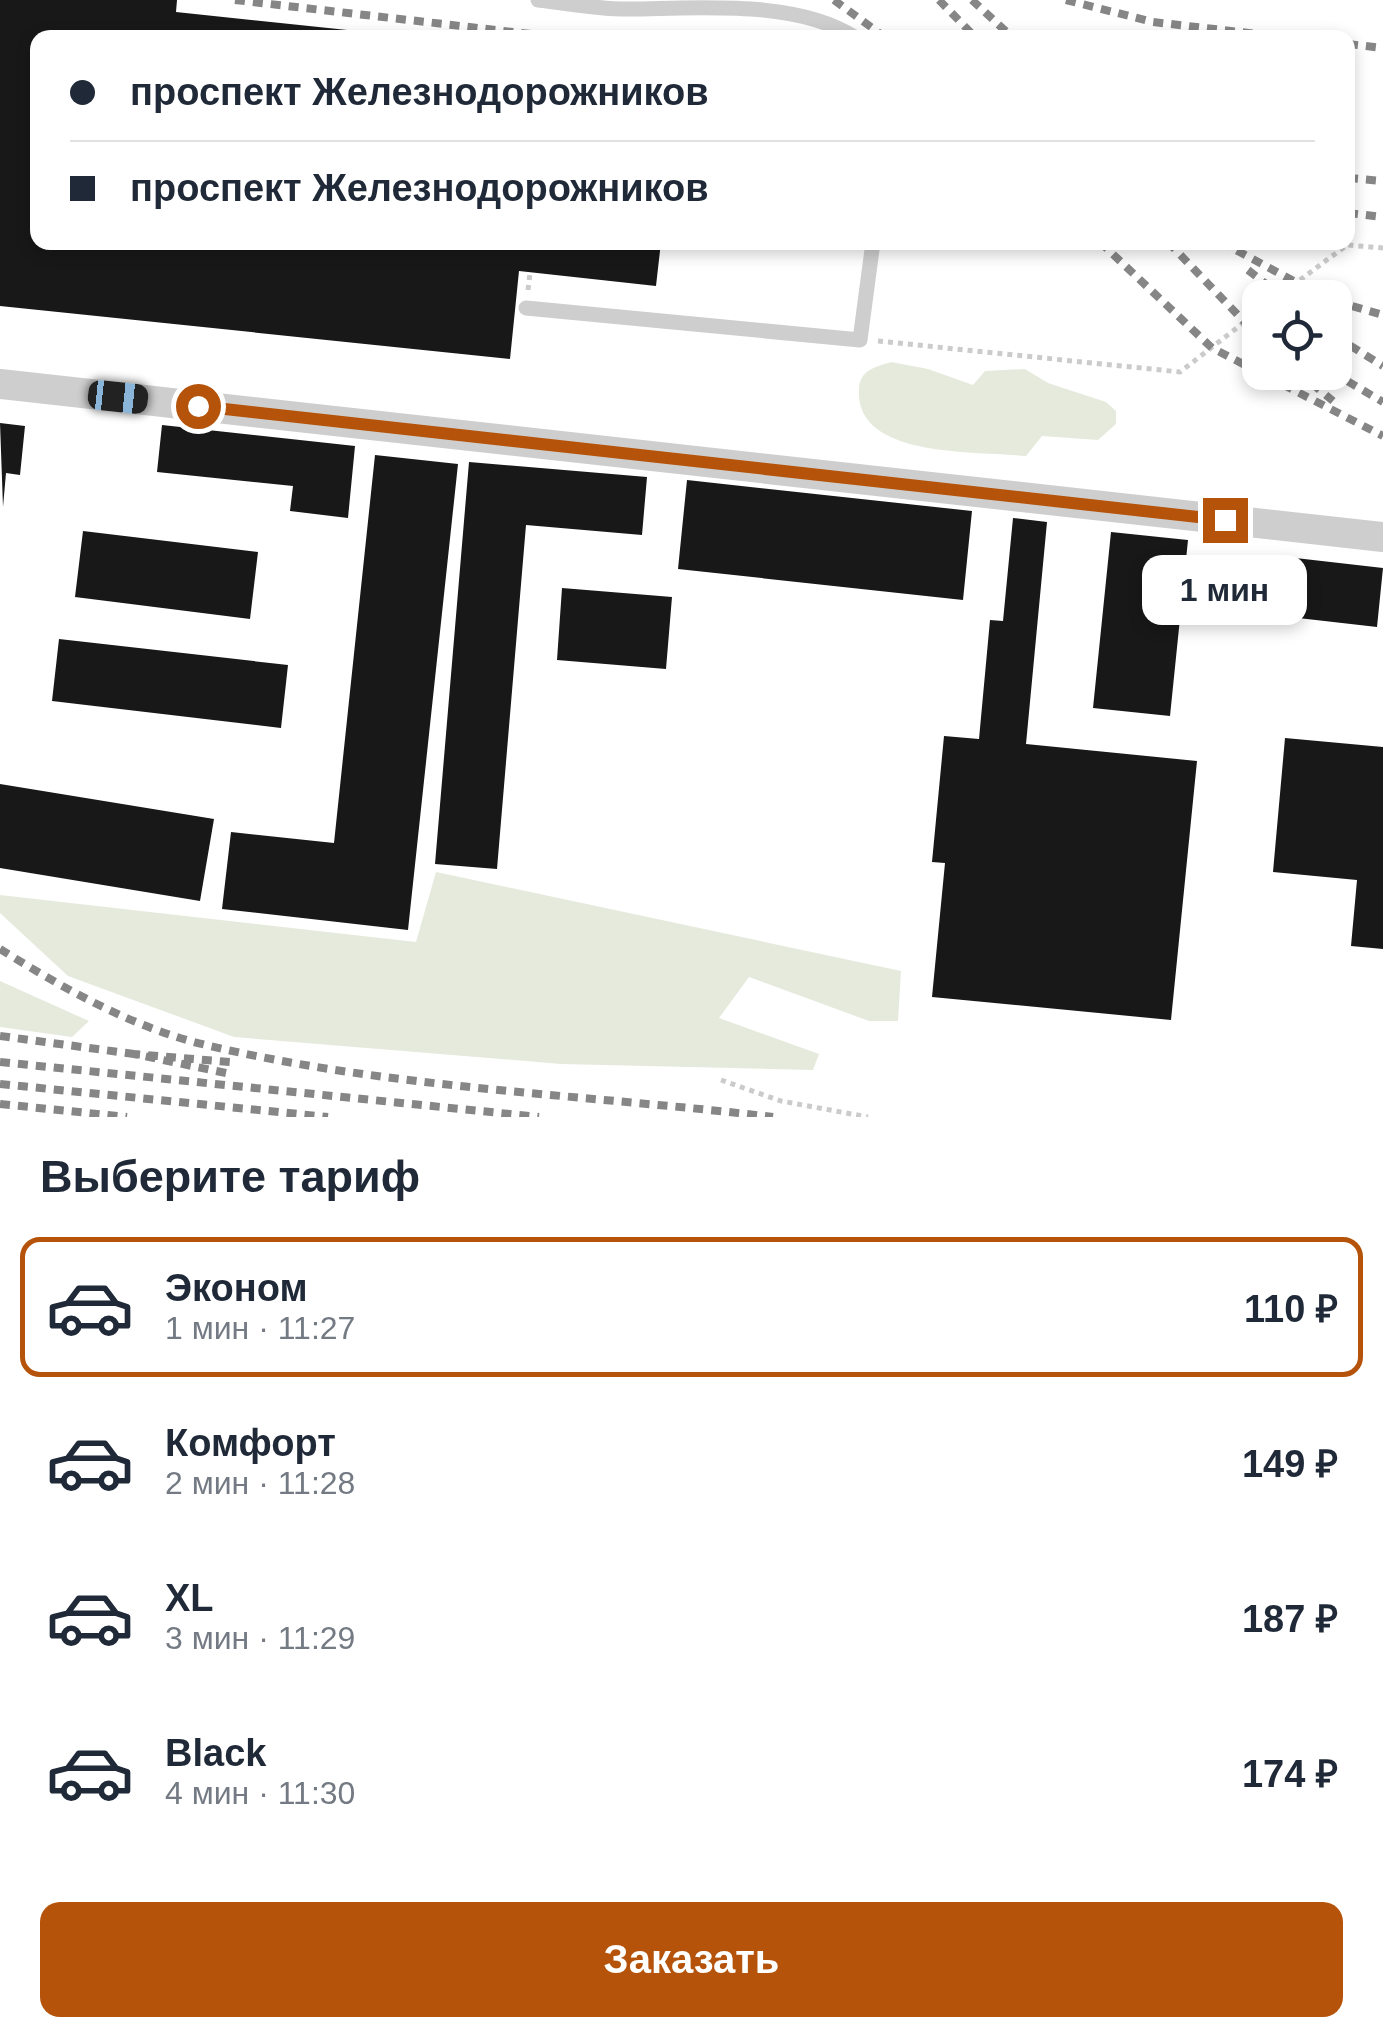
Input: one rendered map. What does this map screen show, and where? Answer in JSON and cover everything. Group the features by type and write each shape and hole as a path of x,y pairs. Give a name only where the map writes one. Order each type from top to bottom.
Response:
{"street":[{"path":"0,384 1383,537"}],"lane":[{"path":"538,0 627,10 732,2 812,10 843,30"},
{"path":"526,308 860,340 872,250"}],"path":[{"path":"1355,246 1383,248"},
{"path":"1300,280 1339,250"},
{"path":"860,340 1180,372 1242,324"},
{"path":"721,1080 780,1101 868,1117"}],"shaded area":[{"path":"891,362 928,369 973,385 985,371 1025,369 1048,383 1106,402 1116,411 1116,424 1098,440 1042,436 1026,456 922,447 897,440 876,428 863,412 859,389 862,377 869,370"},
{"path":"436,872 901,971 898,1021 869,1021 749,977 719,1018 819,1054 813,1070 561,1064 234,1037 68,976 0,913 0,895 416,942"},
{"path":"0,981 89,1021 72,1037 0,1027"}],"building":[{"path":"0,0 177,0 176,12 347,30 30,30 30,250 660,250 656,286 519,271 510,359 0,306"},
{"path":"0,423 25,426 20,475 6,473 3,507"},
{"path":"162,425 355,446 348,518 290,511 293,486 157,472"},
{"path":"375,455 458,464 408,930 222,909 231,832 334,843"},
{"path":"469,462 647,477 642,535 526,525 497,869 435,864"},
{"path":"687,480 972,511 963,600 678,569"},
{"path":"1013,518 1047,522 1026,744 1197,761 1171,1020 932,997 945,863 932,862 944,736 979,739 990,620 1003,621"},
{"path":"83,531 258,552 250,619 75,597"},
{"path":"1111,532 1188,540 1170,716 1093,708"},
{"path":"1278,556 1383,568 1377,627 1272,615"},
{"path":"562,588 672,597 666,669 557,660"},
{"path":"59,639 288,665 281,728 52,701"},
{"path":"1285,738 1383,747 1383,949 1351,946 1357,880 1273,872"},
{"path":"0,784 214,819 200,901 0,868"}],"railway":[{"path":"235,0 496,30"},
{"path":"834,0 875,30"},
{"path":"939,0 968,30"},
{"path":"972,0 1004,30"},
{"path":"1066,0 1153,22 1222,30"},
{"path":"1355,45 1383,48"},
{"path":"1355,179 1383,181"},
{"path":"1355,214 1383,217"},
{"path":"1108,250 1212,348 1383,436"},
{"path":"1176,250 1242,319"},
{"path":"1236,250 1292,280"},
{"path":"1248,270 1261,280"},
{"path":"1352,306 1383,315"},
{"path":"1352,347 1383,366"},
{"path":"1352,384 1383,402"},
{"path":"1320,390 1333,401"},
{"path":"0,949 74,992 152,1028 274,1060 416,1081 773,1117"},
{"path":"0,1036 134,1054"},
{"path":"226,1073 134,1054 230,1062"},
{"path":"0,1062 539,1117"},
{"path":"0,1084 328,1117"},
{"path":"0,1104 127,1117"}],"route":[{"path":"198,406 1225,520"}]}
